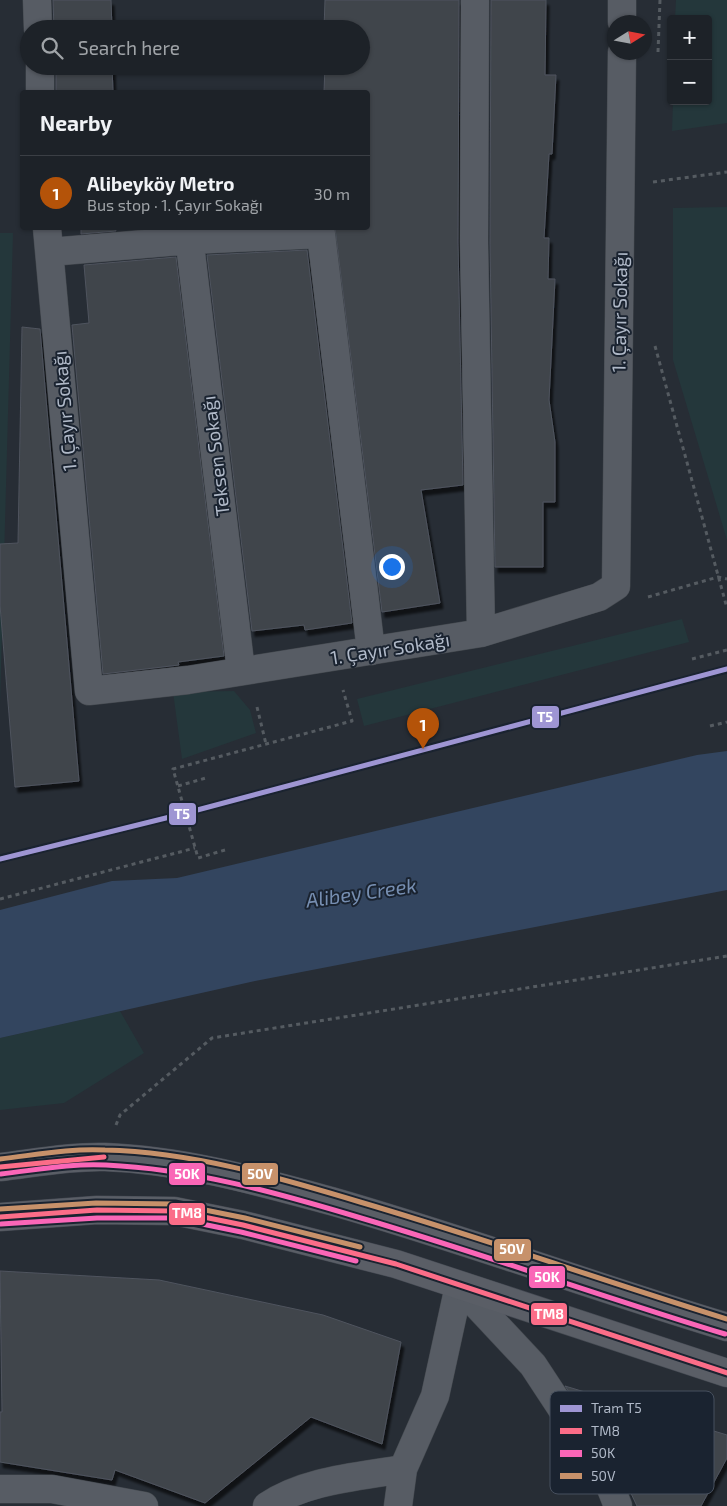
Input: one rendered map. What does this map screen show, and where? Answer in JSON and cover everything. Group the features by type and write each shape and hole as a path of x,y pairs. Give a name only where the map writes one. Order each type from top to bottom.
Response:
{"main road":[{"path":"0,1167 104,1157 154,1161 230,1174 424,1227 648,1303 727,1327"},
{"path":"0,1217 97,1210 174,1211 325,1245 396,1264 727,1373"}],"street":[{"path":"37,0 38,20"},
{"path":"475,0 474,242 481,633"},
{"path":"622,0 622,15"},
{"name":"1. Çayır Sokağı","path":"48,240 89,691 188,680 481,633 599,598 616,586 622,60"},
{"path":"40,75 40,90"},
{"path":"48,240 192,240 320,234 370,651"},
{"name":"Teksen Sokağı","path":"192,240 191,253 241,672"},
{"path":"398,1506 403,1469 435,1396 459,1286"},
{"path":"459,1286 533,1365 550,1391"},
{"path":"267,1506 286,1494 328,1482 403,1469"},
{"path":"0,1489 52,1489 144,1506"},
{"path":"613,1494 618,1506"}],"path":[{"path":"658,58 660,0"},
{"path":"620,154 654,183 727,172"},
{"path":"654,174 654,183"},
{"path":"655,339 655,348 727,608"},
{"path":"692,659 727,650"},
{"path":"225,850 198,858 173,769 352,720 341,683"},
{"path":"257,707 266,744"},
{"path":"710,726 727,722"},
{"path":"178,786 206,778"},
{"path":"0,899 195,848"},
{"path":"120,1115 212,1038 727,956"}],"green space":[{"path":"676,0 727,0 727,123 672,131 673,105 712,105 712,15 675,15"},
{"path":"727,207 727,540 673,360 673,208"},
{"path":"0,233 13,233 0,704"},
{"path":"682,619 689,642 364,726 357,699"},
{"path":"234,691 250,710 256,733 182,759 173,692"},
{"path":"120,1011 144,1053 64,1103 0,1110 0,1038"}],"water":[{"name":"Alibey Creek","path":"727,751 727,890 255,981 0,1038 0,910 112,881 177,878 697,755"}],"building":[{"path":"53,0 111,0 112,20 54,20"},
{"path":"325,0 459,0 458,242 463,485 421,490 440,603 382,612 335,230 370,230 370,90 324,90 325,75 370,75 370,20 324,20"},
{"path":"491,0 546,0 545,75 556,75 552,154 549,154 544,238 549,238 548,279 555,279 549,400 555,442 555,502 543,502 543,567 495,567 490,242"},
{"path":"56,75 112,75 113,90 56,90"},
{"path":"81,230 116,231 81,234"},
{"path":"307,250 352,623 305,630 304,625 252,631 207,255"},
{"path":"176,257 224,656 178,662 179,665 103,674 72,325 89,323 84,265"},
{"path":"22,327 40,329 79,781 15,787 0,605 0,544 18,543"},
{"path":"0,1271 159,1280 323,1315 401,1342 382,1444 311,1417 205,1503 115,1470 112,1480 0,1462 0,1412 2,1412"},
{"path":"565,1386 582,1391 568,1391"},
{"path":"714,1431 727,1435 727,1458 714,1482"},
{"path":"631,1494 708,1494 701,1506 637,1506"}],"tram line":[{"name":"T5","path":"0,859 186,813 727,669"}],"transit line":[{"name":"50V","path":"0,1159 66,1151 105,1150 170,1155 234,1167 406,1216 727,1319"},
{"name":"TM8","path":"0,1167 104,1157"},
{"name":"50K","path":"1,1174 67,1166 106,1165 139,1167 171,1171 267,1191 407,1232 725,1334"},
{"name":"50V","path":"0,1209 96,1203 175,1204 245,1218 360,1247"},
{"name":"TM8","path":"0,1217 97,1210 174,1211 243,1225 396,1264 727,1373"},
{"name":"50K","path":"1,1224 97,1218 173,1218 241,1232 356,1261"}],"place":[{"name":"Alibeyköy Metro","path":"423,749"}]}
